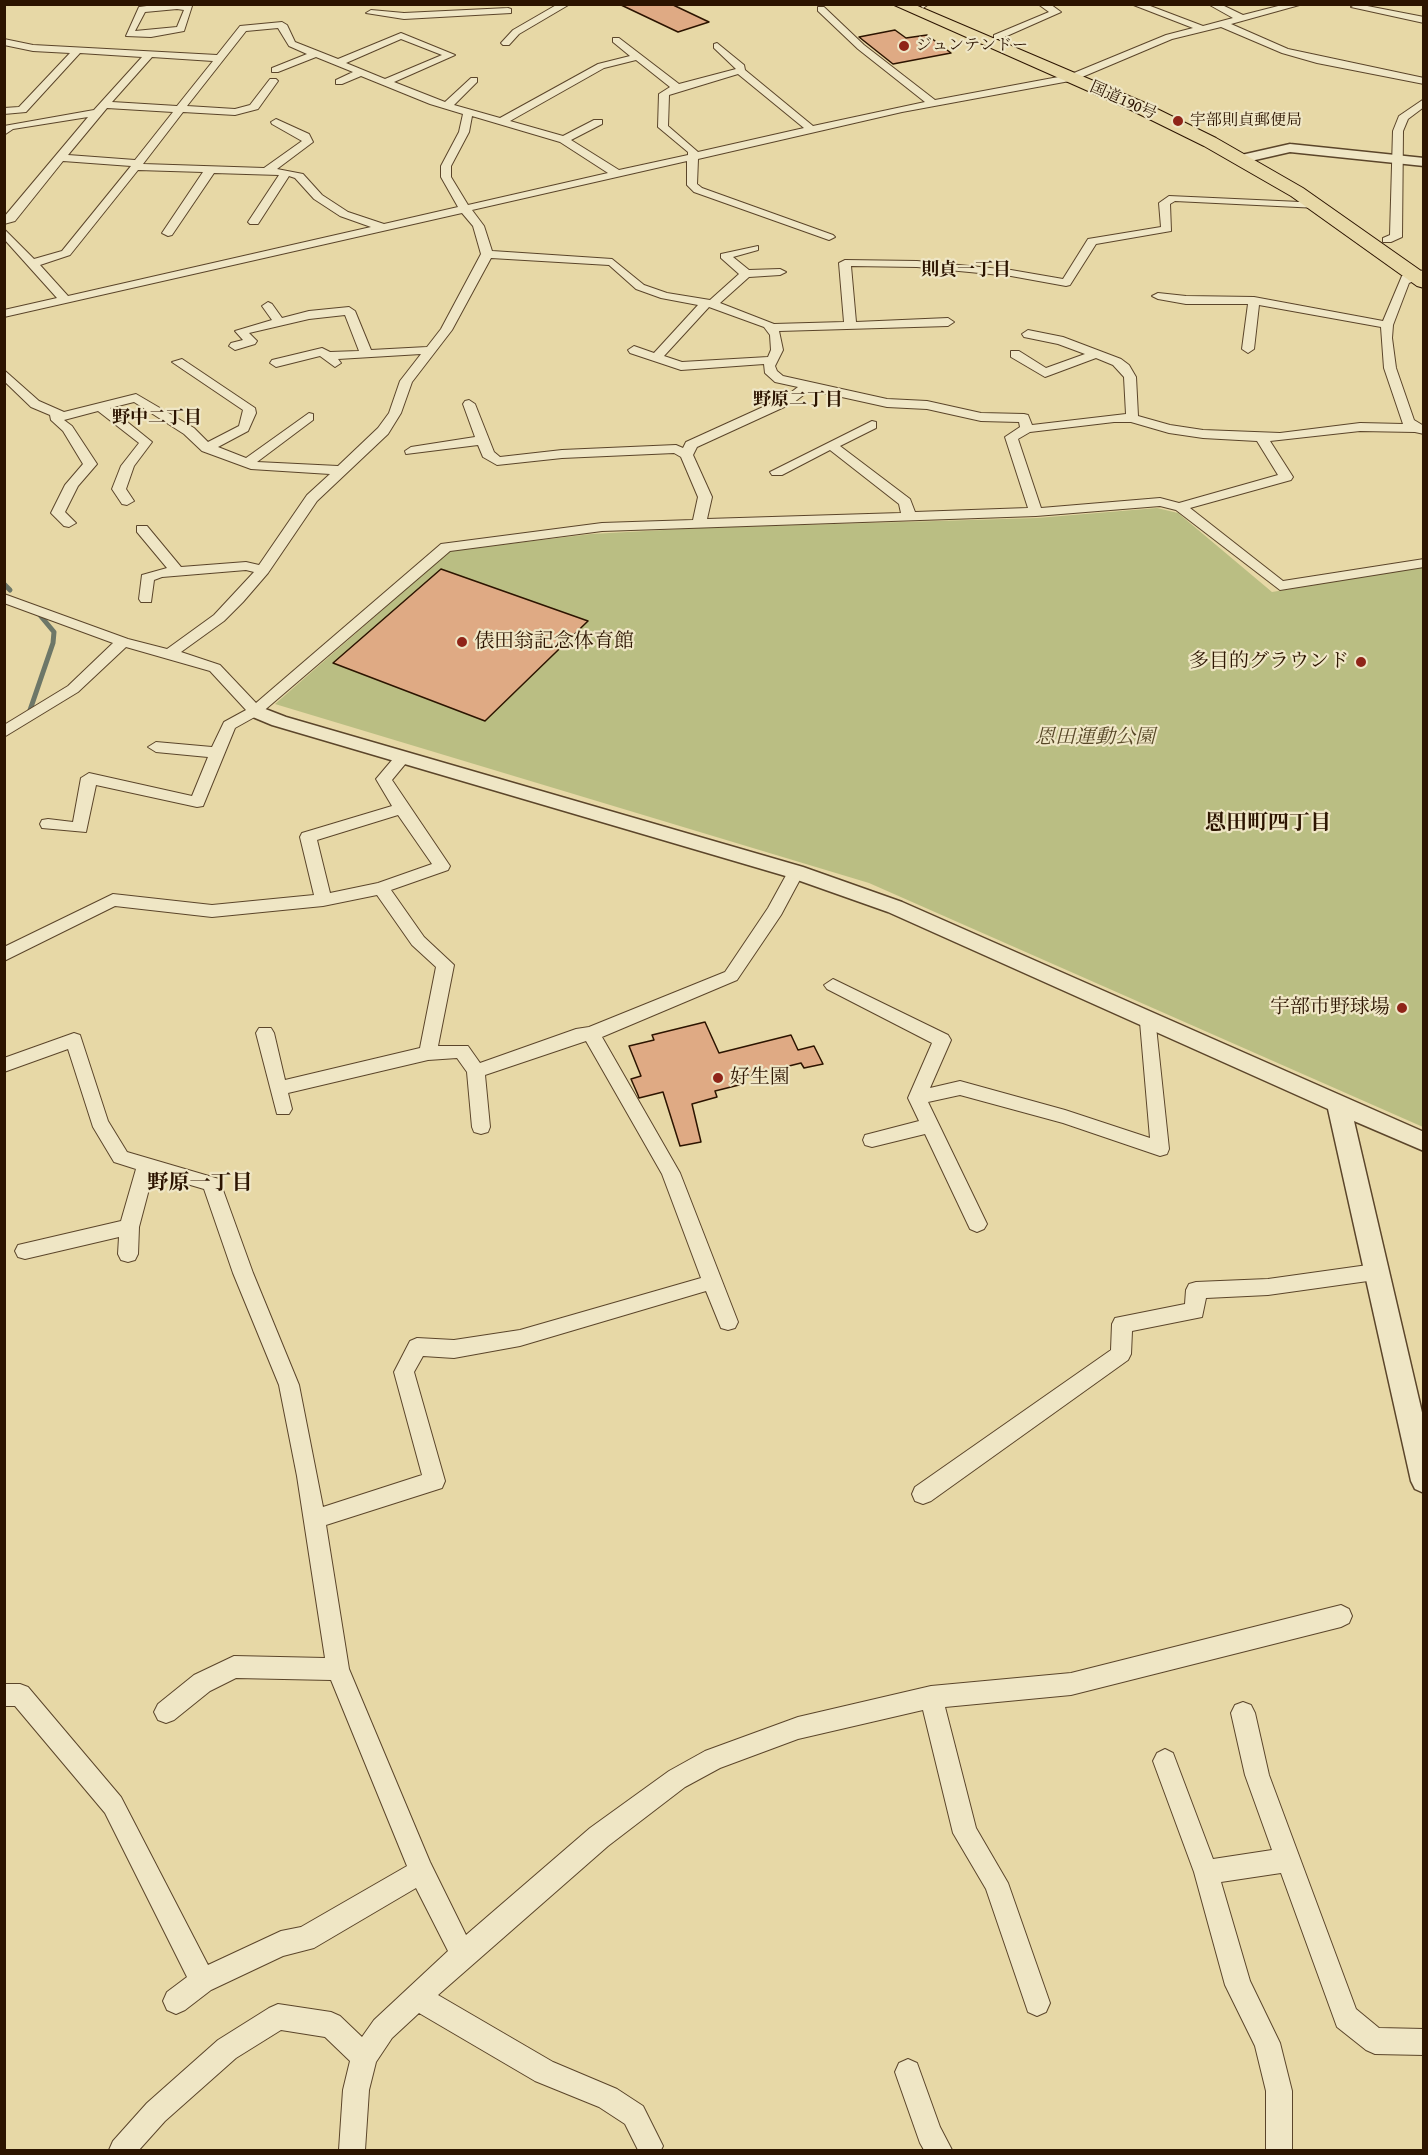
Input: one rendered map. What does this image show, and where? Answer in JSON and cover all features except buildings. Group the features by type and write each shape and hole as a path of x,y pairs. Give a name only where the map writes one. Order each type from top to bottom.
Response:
{"highway":[{"name":"国道190号","path":"898,4 1077,76"},
{"name":"国道190号","path":"923,5 997,37 1249,157 1324,196 1387,240 1421,274"},
{"name":"国道190号","path":"1249,157 1421,274"}],"street":[{"path":"506,43 516,32 566,4"},
{"path":"997,37 1056,12 1042,4"},
{"path":"1135,4 1201,27"},
{"path":"1212,4 1240,18"},
{"path":"4,314 932,103 1077,76 1169,37 1201,27 1299,4"},
{"path":"178,5 189,8 181,29 151,34 129,33 142,9 178,5"},
{"path":"378,10 416,16 505,8 533,23"},
{"path":"1356,8 1424,20"},
{"path":"821,9 861,47 915,87 932,103"},
{"path":"1221,23 1285,51 1317,60 1424,81"},
{"path":"30,264 66,253 76,243 217,58 243,28 282,25 287,39 292,44 448,105 564,140 619,175"},
{"path":"337,63 401,36 450,55 386,82"},
{"path":"616,40 677,88"},
{"path":"4,42 33,48 217,58"},
{"path":"717,46 741,67 740,71 813,131"},
{"path":"4,111 22,110 78,50"},
{"path":"275,70 315,54"},
{"path":"4,221 11,219 97,113 148,55"},
{"path":"502,121 601,66 638,57"},
{"path":"740,71 677,88 664,94 663,127 693,151 692,185 829,237"},
{"path":"339,82 362,72"},
{"path":"448,105 474,80"},
{"path":"106,105 235,112 254,107 273,81"},
{"path":"1387,240 1396,237 1398,131 1403,118 1424,102"},
{"path":"172,652 219,618 263,570 312,498 339,470 383,431 395,413 406,381 446,330 487,254 478,226 446,177 446,166 464,132 468,112"},
{"path":"4,132 10,126 97,113"},
{"path":"267,170 308,142 305,136 276,122"},
{"path":"564,140 598,122"},
{"path":"1249,157 1290,148 1424,162"},
{"path":"62,158 137,165 286,172 299,176 318,197 344,214 385,227"},
{"path":"168,232 211,168"},
{"path":"254,222 286,172"},
{"path":"850,326 845,263 917,264 1011,273 1066,283 1092,242 1167,230 1164,203 1173,198 1317,205"},
{"path":"4,231 30,264 64,299"},
{"path":"746,274 725,256 754,248"},
{"path":"487,254 548,259 602,260 621,269 640,287 665,296 709,304 748,315 773,328 948,322"},
{"path":"658,356 709,304 746,274 780,273"},
{"path":"1420,430 1408,422 1390,368 1387,325 1403,283 1421,274"},
{"path":"1158,296 1186,300 1254,301 1387,325"},
{"path":"1248,349 1254,301"},
{"path":"268,306 279,322"},
{"path":"235,346 251,341 238,328 309,315 349,311 366,353"},
{"path":"773,328 777,350 769,366 771,373 779,379 887,403 927,405 981,417 1024,418 1027,429"},
{"path":"1028,333 1048,340 1059,340 1117,362 1130,377 1132,418"},
{"path":"328,356 431,350"},
{"path":"634,350 658,356 681,366 773,360"},
{"path":"276,363 322,352 338,366"},
{"path":"1015,354 1045,373 1097,354"},
{"path":"178,362 249,408 250,413 244,428 207,448"},
{"path":"4,374 35,404 63,416 136,398 189,431 207,448 256,466 339,470"},
{"path":"687,454 691,445 789,400 807,386"},
{"path":"469,404 488,454 497,461 562,454 676,448 687,454 705,497 699,524"},
{"path":"100,407 146,442 128,465 119,489 127,501"},
{"path":"56,413 57,420 68,429 90,464 72,485 58,513 69,523"},
{"path":"248,463 309,417"},
{"path":"1036,512 1011,437 1027,429 1132,418 1169,429 1261,437 1360,427 1420,430"},
{"path":"777,472 872,425"},
{"path":"1181,507 1192,501 1286,477 1261,437"},
{"path":"411,451 483,440"},
{"path":"831,446 905,502 909,516"},
{"path":"48,824 80,828 89,778 197,802 229,725 255,711 446,547 602,527 1036,512 1160,502 1181,507 1280,586 1424,563"},
{"path":"142,529 177,571"},
{"path":"146,599 147,579 159,573 246,566 263,570"},
{"path":"4,598 123,642 172,652 215,668 255,711 279,721 796,872 895,907 1149,1022 1424,1142"},
{"path":"4,609 20,603"},
{"path":"4,732 73,689 123,642"},
{"path":"156,747 218,753"},
{"path":"4,955 113,900 212,911 323,900 381,888 442,866 390,792 384,779 403,757"},
{"path":"323,900 309,837 402,808"},
{"path":"476,1071 582,1034 591,1034 731,976 775,911 796,872"},
{"path":"381,888 418,941 445,965 428,1053"},
{"path":"833,986 942,1040 917,1098 977,1224"},
{"path":"917,1098 960,1088 1065,1117 1160,1149 1149,1022"},
{"path":"265,1033 283,1109"},
{"path":"591,1034 671,1173 728,1322"},
{"path":"4,1065 74,1040 99,1122 121,1157 212,1184 243,1272 289,1385 315,1519 338,1669 421,1871 463,1954"},
{"path":"279,1089 428,1053 462,1051 476,1071 481,1126"},
{"path":"1339,1106 1424,1481"},
{"path":"872,1140 929,1126"},
{"path":"128,1254 129,1227 146,1165"},
{"path":"25,1251 129,1227"},
{"path":"923,1494 1120,1354 1122,1324 1196,1311 1196,1290 1268,1287 1375,1272"},
{"path":"315,1519 434,1480 404,1372 417,1347 454,1349 520,1338 699,1285"},
{"path":"352,2151 356,2090 364,2056 383,2029 463,1954 599,1837 677,1779 713,1759 798,1728 931,1697 1071,1684 1341,1616"},
{"path":"166,1712 202,1683 234,1667 338,1669"},
{"path":"4,1695 20,1695 113,1805 202,1982"},
{"path":"931,1697 965,1833 996,1883 1037,2003"},
{"path":"1243,1713 1257,1775 1346,2018 1375,2041 1424,2042"},
{"path":"1165,1761 1206,1872 1238,1985 1267,2043 1279,2091 1279,2151"},
{"path":"1206,1872 1289,1860"},
{"path":"176,2001 202,1982 281,1944 305,1939 421,1871"},
{"path":"416,1997 544,2072 608,2098 634,2115 650,2146"},
{"path":"122,2151 156,2112 227,2049 278,2017 331,2025 364,2056"},
{"path":"908,2072 929,2133 939,2151"}],"green space":[{"name":"恩田運動公園","path":"1157,508 1178,513 1272,592 1423,567 1423,1127 869,883 275,704 450,551 591,534 700,528 1037,518"}],"waterway":[{"path":"4,584 10,590"},
{"path":"29,713 53,643 54,632 39,614"}],"place":[{"name":"ジュンテンドー","path":"904,46"},
{"name":"宇部則貞郵便局","path":"1178,121"},
{"name":"俵田翁記念体育館","path":"462,642"},
{"name":"多目的グラウンド","path":"1361,662"},
{"name":"宇部市野球場","path":"1402,1008"},
{"name":"好生園","path":"718,1078"}],"district":[{"name":"則貞一丁目","path":"966,270"},
{"name":"野原二丁目","path":"798,400"},
{"name":"野中二丁目","path":"157,418"},
{"name":"恩田町四丁目","path":"1268,824"},
{"name":"野原一丁目","path":"200,1184"}]}
